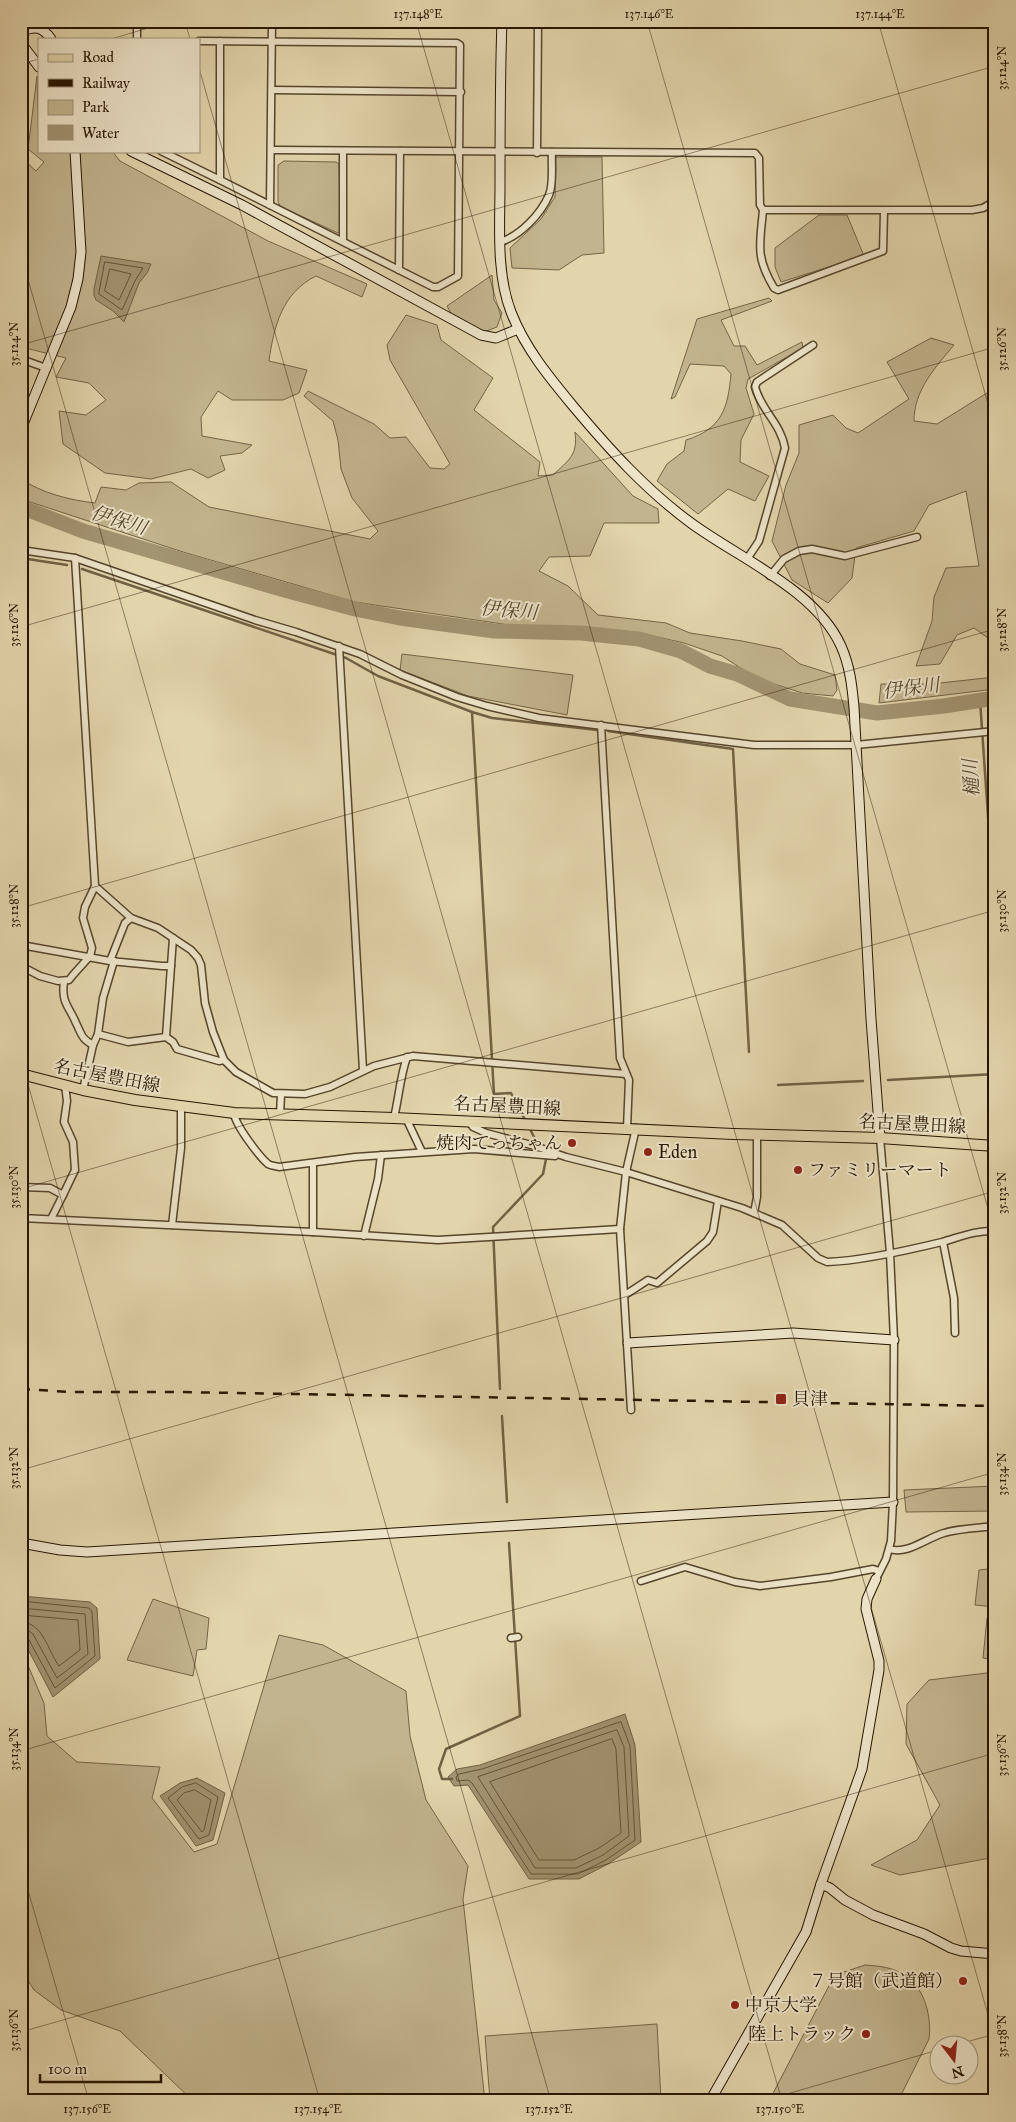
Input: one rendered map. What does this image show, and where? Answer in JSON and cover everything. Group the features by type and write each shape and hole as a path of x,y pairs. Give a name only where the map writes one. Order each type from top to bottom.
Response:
{"main road":[{"name":"名古屋豊田線","path":"21,1074 83,1090 234,1114 406,1118 757,1135 880,1138 995,1146"}],"street":[{"path":"137,21 137,38"},
{"path":"270,205 272,21"},
{"path":"502,21 500,242 503,281 510,310 518,329 548,375 593,431 618,458 690,523 747,559 808,603 828,625 841,646 851,680 871,1019 890,1252 894,1340 892,1530 886,1559 867,1599 866,1609 879,1662 879,1670 866,1752 806,1932 710,2101"},
{"path":"537,153 538,21"},
{"path":"21,32 34,27 40,28 51,38"},
{"path":"168,153 433,287 438,287 458,276 462,48 459,44 200,41"},
{"path":"220,41 220,180"},
{"path":"21,43 38,66"},
{"path":"272,90 461,92"},
{"path":"272,150 755,154 759,158 760,205 763,210 761,263 774,288 778,290 882,251 884,212"},
{"path":"343,151 343,241"},
{"path":"21,429 70,307 80,268 80,222 75,152"},
{"path":"134,152 242,206 481,335 496,338 518,329"},
{"path":"399,270 400,152"},
{"path":"500,242 514,237 536,215 550,194 552,152"},
{"path":"763,210 884,212 972,210 995,201"},
{"path":"747,559 759,541 785,448 783,436 778,425 758,399 755,387 757,382 813,345"},
{"path":"21,359 46,368"},
{"path":"770,576 784,559 799,551 812,549 845,556 917,537"},
{"path":"21,550 76,558 360,654 429,687 487,706 539,718 754,745 856,742 995,731"},
{"path":"21,966 47,979 64,982 69,980 90,956 92,948 83,918 85,907 95,886 76,558"},
{"path":"339,648 363,1070"},
{"path":"601,725 620,1058 629,1080 632,1128 620,1229 631,1410"},
{"path":"95,886 131,918 158,928 191,950 198,958 202,972 205,1003 213,1032 224,1060 236,1072 273,1093 281,1095 305,1094 330,1086 363,1070 413,1056 626,1074"},
{"path":"83,1090 93,1045 98,1034 103,998 112,961 125,923 131,918"},
{"path":"166,1037 173,938"},
{"path":"21,944 112,961 171,966"},
{"path":"64,982 63,1000 66,1007 76,1023 79,1034 93,1045"},
{"path":"98,1034 128,1042 166,1037 173,1042 176,1049 219,1061 224,1060"},
{"path":"394,1118 400,1091 400,1075 407,1057"},
{"path":"51,1219 76,1170 73,1142 64,1122 67,1101 65,1085"},
{"path":"280,1114 281,1095"},
{"path":"172,1225 181,1148 181,1107"},
{"path":"234,1114 246,1137 269,1165 280,1167 381,1155 474,1149 538,1154 547,1152"},
{"path":"406,1118 422,1152"},
{"path":"468,1121 473,1127 486,1133 535,1146 547,1152 626,1172 754,1213 782,1225 818,1258 827,1262 943,1242 981,1230 995,1231"},
{"path":"754,1213 757,1197 757,1135"},
{"path":"364,1236 378,1179 381,1155"},
{"path":"313,1163 313,1232"},
{"path":"21,1187 50,1188 63,1195"},
{"path":"625,1295 648,1280 658,1283 707,1241 713,1232 718,1201"},
{"path":"21,1218 438,1240 620,1229"},
{"path":"943,1242 954,1298 955,1333"},
{"path":"628,1343 793,1333 894,1340"},
{"path":"21,1543 60,1550 87,1552 893,1502"},
{"path":"889,1549 896,1551 908,1549 943,1533 995,1526"},
{"path":"641,1582 685,1567 735,1582 760,1586 831,1577 874,1569 877,1575"},
{"path":"821,1884 873,1915 924,1934 951,1948 995,1954"}],"green space":[{"path":"37,76 38,152 113,152 120,161 268,241 367,284 362,297 316,276 304,283 288,301 277,323 269,361 307,370 299,393 283,400 232,400 218,391 201,417 202,436 252,445 242,453 220,456 225,470 208,478 191,469 151,479 105,473 63,444 59,411 86,415 106,400 89,383 56,377 66,358 21,347 21,195 25,195 22,171 24,160 36,171 44,162 28,149"},
{"path":"556,157 602,157 604,253 582,255 559,270 512,268 510,248 541,219 555,197"},
{"path":"284,161 336,162 339,164 341,231 338,233 281,207 278,202 278,165"},
{"path":"819,215 847,215 864,256 781,282 775,267 775,248"},
{"path":"492,275 494,300 502,313 497,327 484,332 453,317 447,306"},
{"path":"769,298 772,301 721,320 734,346 745,346 757,365 802,342 803,348 748,379 746,388 754,414 741,440 740,462 769,476 755,501 728,489 698,514 657,481 667,464 684,451 686,440 708,430 721,416 728,397 731,374 724,366 690,364 675,397 671,399 697,319"},
{"path":"406,315 437,325 441,340 493,378 474,410 540,462 538,476 553,475 568,461 574,452 575,432 633,496 658,509 659,523 604,523 590,556 549,557 539,571 568,586 598,615 666,623 690,633 781,649 800,664 835,675 837,690 833,696 802,693 756,678 722,656 684,643 649,635 585,628 516,626 355,602 183,552 21,499 21,479 56,495 95,503 101,487 126,490 139,483 171,482 209,507 370,539 378,531 352,498 341,469 338,440 333,421 304,396 308,391 374,424 390,438 406,437 430,468 444,469 450,464 390,360 387,345"},
{"path":"931,338 954,345 933,371 922,389 915,410 914,421 937,424 995,388 995,643 974,628 957,635 940,664 916,666 932,621 934,597 946,568 979,566 966,491 929,505 914,531 856,548 852,578 828,603 792,580 772,541 786,485 799,453 799,425 833,415 846,428 858,433 909,399 887,362"},
{"path":"402,654 573,675 567,715 468,696 400,670"},
{"path":"995,677 995,689 879,703 881,684 931,684"},
{"path":"995,1486 995,1511 906,1512 904,1490"},
{"path":"995,1568 995,1607 975,1605 979,1570"},
{"path":"153,1599 209,1618 206,1649 197,1650 193,1676 127,1660"},
{"path":"987,1618 995,1618 995,1660 983,1658"},
{"path":"279,1635 323,1645 406,1691 410,1736 426,1800 468,1866 463,1899 485,2101 193,2101 120,2031 61,2010 34,1990 21,1969 21,1649 44,1703 47,1736 77,1762 160,1767 152,1798 194,1852 217,1844"},
{"path":"995,1672 995,1854 990,1858 900,1875 871,1865 917,1840 940,1805 906,1744 907,1704 929,1680"},
{"name":"陸上トラック","path":"865,1965 891,1969 913,1981 922,1996 928,2013 930,2034 928,2034 928,2041 898,2101 769,2101 833,1978 841,1973"},
{"path":"657,2024 661,2101 490,2101 485,2036"}],"water":[{"path":"101,256 151,264 139,283 124,322 113,311 96,300 94,295"},
{"path":"21,1596 90,1602 97,1608 100,1659 53,1697 21,1636"},
{"path":"625,1714 635,1745 641,1842 608,1864 579,1879 529,1879 468,1785 454,1786 448,1777 457,1769 480,1765"},
{"path":"197,1778 225,1793 213,1840 196,1846 160,1796 180,1783"}],"waterway":[{"name":"伊保川","path":"21,507 83,531 355,609 400,618 494,631 581,633 639,639 681,651 710,666 737,674 790,699 877,713 944,706 995,698"},
{"path":"21,558 67,565"},
{"path":"82,569 346,658 378,676 472,712 494,1094 511,1093 525,1120"},
{"name":"樋川","path":"980,700 995,943"},
{"path":"472,712 492,718 597,730"},
{"path":"608,731 733,749 749,1052"},
{"path":"888,1080 995,1074"},
{"path":"778,1085 863,1081"},
{"path":"529,1127 538,1145"},
{"path":"500,1389 493,1227 543,1174 546,1159 544,1156"},
{"path":"502,1416 507,1502"},
{"path":"452,1779 442,1779 439,1769 446,1749 520,1716 509,1543"}],"railway":[{"path":"21,1389 71,1392 178,1392 995,1406"}],"place":[{"name":"焼肉てっちゃん","path":"572,1143"},
{"name":"Eden","path":"648,1152"},
{"name":"ファミリーマート","path":"798,1170"},
{"name":"貝津","path":"781,1399"},
{"name":"７号館（武道館）","path":"963,1981"},
{"name":"中京大学","path":"735,2005"},
{"name":"陸上トラック","path":"866,2034"}]}
